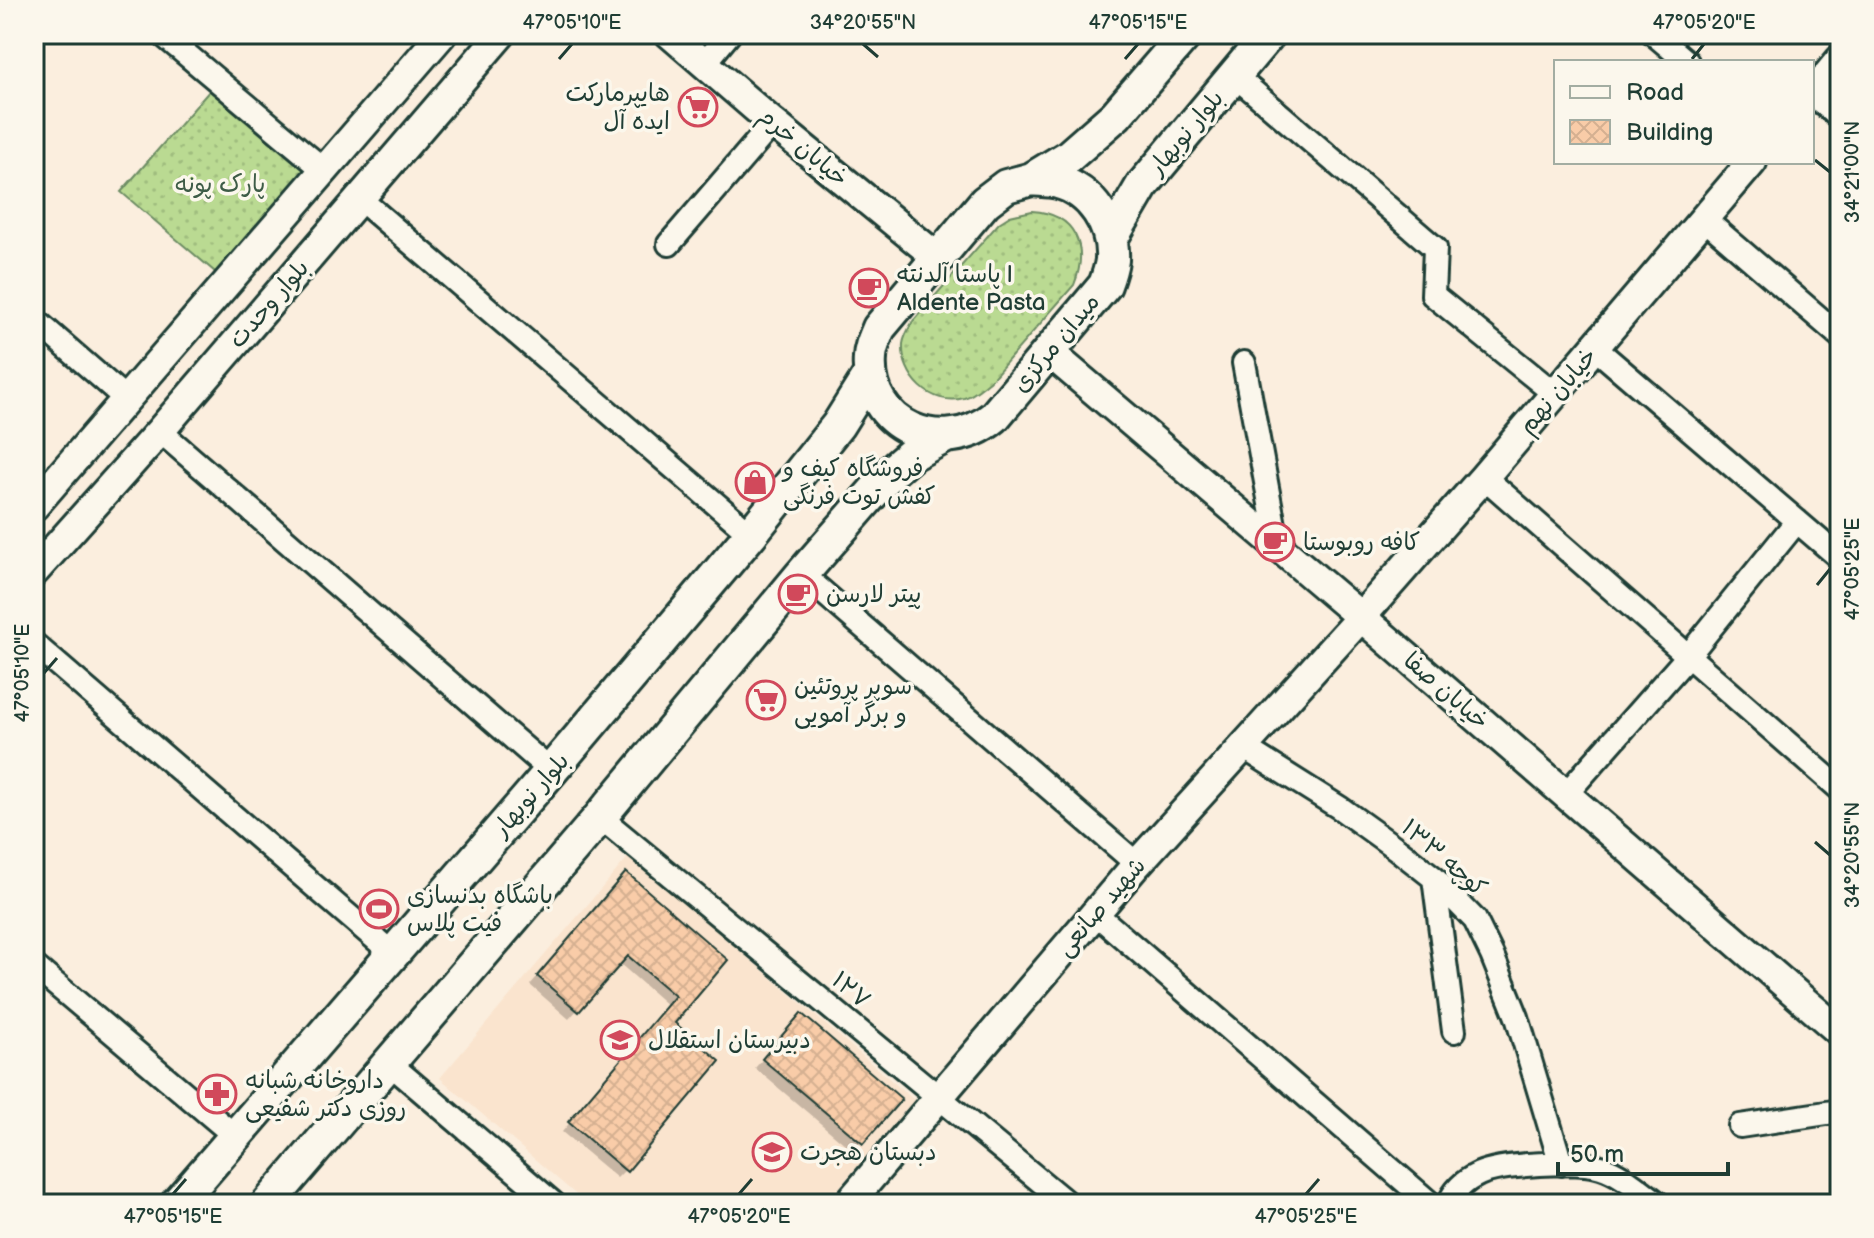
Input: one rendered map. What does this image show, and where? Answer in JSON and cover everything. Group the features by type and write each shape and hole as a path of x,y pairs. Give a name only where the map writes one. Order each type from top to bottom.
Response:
{"main road":[{"path":"944,437 915,432 890,414 874,389 870,358 879,328 985,202 1006,186 1032,179 1068,157 1116,115 1186,34"},
{"name":"بلوار نوبهار","path":"1111,239 1142,186 1269,34"},
{"path":"1032,179 1059,182 1083,194 1101,214 1111,239"},
{"name":"میدان مرکزی","path":"944,437 958,436 983,426 1049,352 1105,285 1112,262 1111,239"},
{"name":"بلوار نوبهار","path":"177,1204 751,534 838,425 870,374"},
{"path":"268,1204 891,472 912,454 944,437"}],"street":[{"path":"162,34 324,170"},
{"name":"بلوار وحدت","path":"34,506 442,34"},
{"name":"بلوار وحدت","path":"34,572 160,431 501,34"},
{"name":"خیابان خرم","path":"670,34 938,258"},
{"path":"705,63 729,34"},
{"path":"1654,34 1685,60"},
{"path":"1814,92 1840,60"},
{"path":"1234,75 1435,248 1433,295 1555,394"},
{"path":"1814,96 1840,118"},
{"path":"669,244 773,123"},
{"name":"خیابان نهم","path":"1361,617 1750,164"},
{"path":"360,199 751,534"},
{"path":"1703,218 1840,336"},
{"path":"34,319 127,400"},
{"path":"1595,348 1840,558"},
{"name":"خیابان صفا","path":"1049,352 1361,617 1840,1032"},
{"path":"1244,363 1278,547"},
{"path":"160,431 551,771"},
{"path":"1484,477 1840,789"},
{"path":"1566,794 1688,656 1797,521"},
{"path":"802,574 1137,864"},
{"name":"شهید صانعی","path":"848,1204 1137,864 1361,617"},
{"path":"34,644 393,954"},
{"name":"کوچه ۱۳۳","path":"1243,747 1340,808 1434,878 1475,920 1517,1017 1561,1164"},
{"name":"۱۲۷","path":"600,817 1068,1204"},
{"path":"1434,878 1454,1031"},
{"path":"1095,913 1431,1204"},
{"path":"34,966 235,1136"},
{"path":"389,1063 554,1204"},
{"path":"1740,1126 1840,1111"},
{"path":"1449,1204 1463,1183 1480,1173 1517,1166 1561,1164 1601,1167 1625,1178 1659,1204"}],"shaded area":[{"name":"دبیرستان استقلال","path":"629,856 914,1100 825,1204 587,1204 440,1078"}],"green space":[{"name":"پارک پونه","path":"218,81 324,170 228,283 121,192"},
{"path":"1032,211 1059,218 1075,235 1080,258 1074,285 978,391 952,400 930,393 920,386 907,367 904,341 910,326 999,223 1010,216"}],"building":[{"path":"626,872 728,960 675,1023 720,1061 627,1172 568,1122 675,996 628,956 579,1012 537,976"},
{"path":"801,1013 902,1099 863,1144 762,1059"}],"place":[{"name":"هایپرمارکت ایده آل","path":"698,107"},
{"name":"پاستا آلدنته | Aldente Pasta","path":"869,288"},
{"name":"فروشگاه کیف و کفش توت فرنگی","path":"755,482"},
{"name":"کافه روبوستا","path":"1275,542"},
{"name":"پیتر لارسن","path":"798,594"},
{"name":"سوپر پروتئین و برگر آمویی","path":"766,700"},
{"name":"باشگاه بدنسازی فیت پلاس","path":"379,909"},
{"name":"دبیرستان استقلال","path":"620,1040"},
{"name":"داروخانه شبانه روزی دکتر شفیعی","path":"217,1094"},
{"name":"دبستان هجرت","path":"772,1152"}]}
